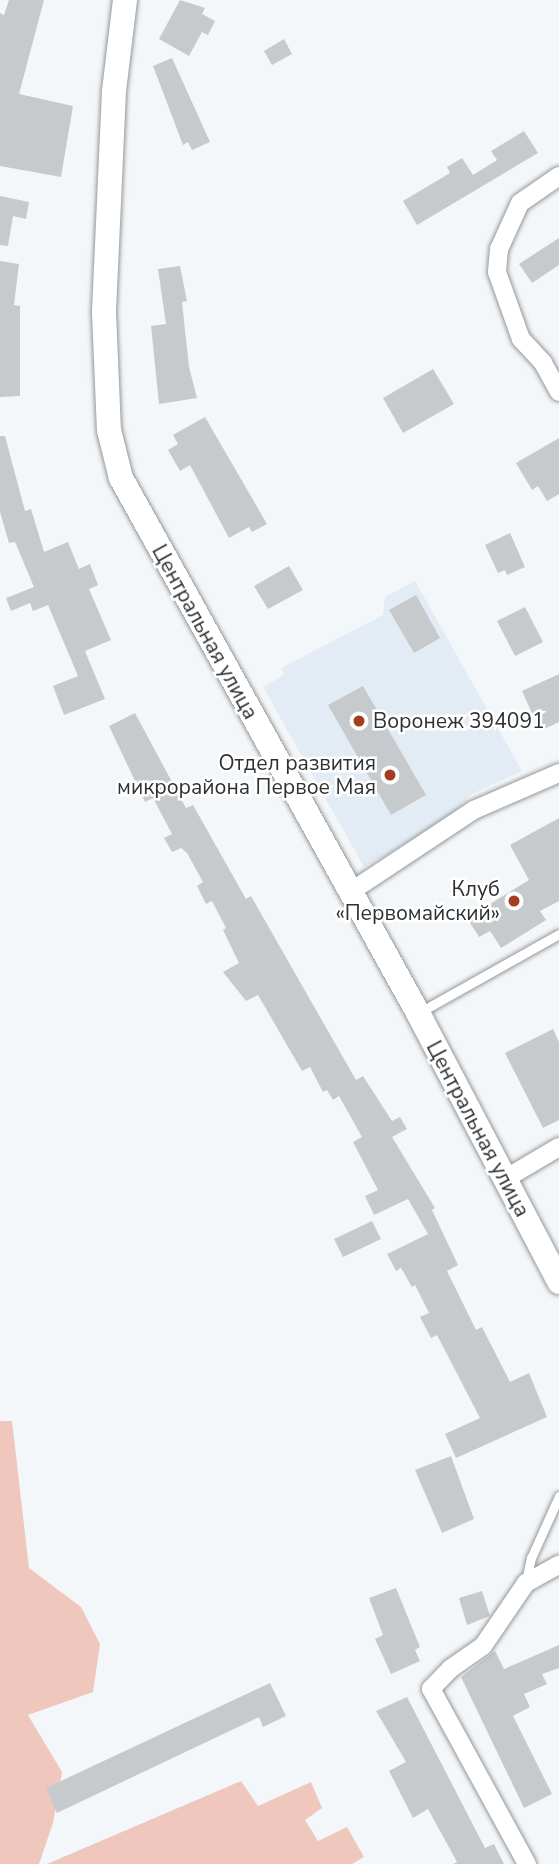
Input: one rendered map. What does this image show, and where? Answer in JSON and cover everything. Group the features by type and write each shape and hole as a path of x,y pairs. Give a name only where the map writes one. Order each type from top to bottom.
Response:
{"street":[{"name":"Центральная улица","path":"125,0 114,91 104,312 109,430 127,489 418,1013 559,1282"},
{"path":"559,176 520,203 499,249 496,272 503,297 521,339 543,363 559,392"},
{"path":"350,892 474,810 559,773"},
{"path":"505,1179 559,1147"},
{"path":"527,1864 431,1689 450,1669 483,1646 526,1583 559,1565"}],"lane":[{"path":"418,1013 559,934"},
{"path":"526,1583 531,1558 559,1496"}],"shaded area":[{"path":"415,581 522,771 472,794 440,825 364,867 263,687 284,675 281,668 383,615 385,597"},
{"path":"0,1421 12,1421 29,1568 81,1607 100,1644 93,1692 28,1715 62,1772 53,1823 39,1864 0,1864"},
{"path":"241,1781 258,1806 311,1782 322,1808 305,1820 318,1841 347,1827 364,1857 352,1864 47,1864"}],"building":[{"path":"9,0 44,0 19,94 73,106 61,177 0,166 0,13 4,15"},
{"path":"180,0 205,8 202,14 215,21 208,35 202,32 189,56 159,39"},
{"path":"284,39 292,54 272,65 264,51"},
{"path":"172,58 210,142 192,150 188,142 183,145 153,66"},
{"path":"524,131 538,153 417,225 403,201 450,173 447,167 462,158 473,175 497,160 491,151"},
{"path":"0,196 29,202 26,219 13,216 8,246 0,245"},
{"path":"559,238 559,265 532,283 519,264"},
{"path":"0,261 19,264 14,305 20,306 20,396 0,397"},
{"path":"180,266 187,301 182,302 189,367 197,398 159,404 151,326 166,324 158,269"},
{"path":"433,369 454,404 403,433 383,398"},
{"path":"205,417 267,524 252,532 249,527 229,538 190,465 180,471 168,450 178,444 173,435"},
{"path":"0,436 5,436 25,511 31,509 44,552 68,542 79,569 90,564 98,585 89,589 111,640 85,651 105,699 64,715 53,686 78,676 48,605 33,611 30,603 11,611 6,598 34,587 15,542 9,543 0,512"},
{"path":"559,438 559,494 547,501 538,486 532,490 516,463"},
{"path":"510,533 525,567 507,575 505,570 498,573 485,545"},
{"path":"289,566 303,590 268,609 254,586"},
{"path":"416,595 440,638 414,653 389,610"},
{"path":"525,607 543,642 515,656 497,621"},
{"path":"559,674 559,722 540,731 522,691"},
{"path":"363,686 426,795 391,815 328,705"},
{"path":"135,713 186,808 193,805 246,899 251,896 356,1080 363,1076 392,1121 400,1117 407,1129 392,1137 435,1208 432,1210 458,1265 447,1271 476,1330 482,1327 510,1382 529,1373 547,1417 456,1458 445,1434 480,1418 437,1335 431,1338 420,1317 429,1313 415,1285 412,1287 401,1268 396,1271 387,1254 428,1234 408,1199 374,1215 365,1196 378,1190 353,1142 362,1137 339,1096 333,1100 327,1090 323,1092 310,1067 302,1071 258,995 246,1001 223,972 239,963 223,930 226,928 212,901 206,904 197,886 203,882 187,853 181,848 172,852 164,838 172,834 153,798 145,802 109,726"},
{"path":"559,818 559,901 540,911 546,920 501,948 490,931 479,937 467,918 529,880 510,845"},
{"path":"553,1029 559,1042 559,1120 543,1128 505,1053"},
{"path":"372,1221 381,1239 343,1257 334,1239"},
{"path":"451,1456 474,1519 442,1533 415,1470"},
{"path":"396,1588 420,1647 415,1650 420,1661 391,1674 375,1639 383,1635 369,1598"},
{"path":"482,1591 490,1616 467,1625 459,1598"},
{"path":"559,1645 559,1668 542,1674 547,1684 524,1694 530,1707 513,1716 552,1794 524,1808 461,1677 495,1651 504,1669"},
{"path":"270,1683 286,1716 263,1727 259,1717 57,1813 46,1788"},
{"path":"407,1697 485,1848 494,1844 504,1864 453,1864 457,1862 428,1809 413,1818 389,1771 406,1762 376,1711"}],"place":[{"name":"Воронеж 394091","path":"359,721"},
{"name":"Отдел развития микрорайона Первое Мая","path":"390,775"},
{"name":"Клуб «Первомайский»","path":"514,901"}]}
